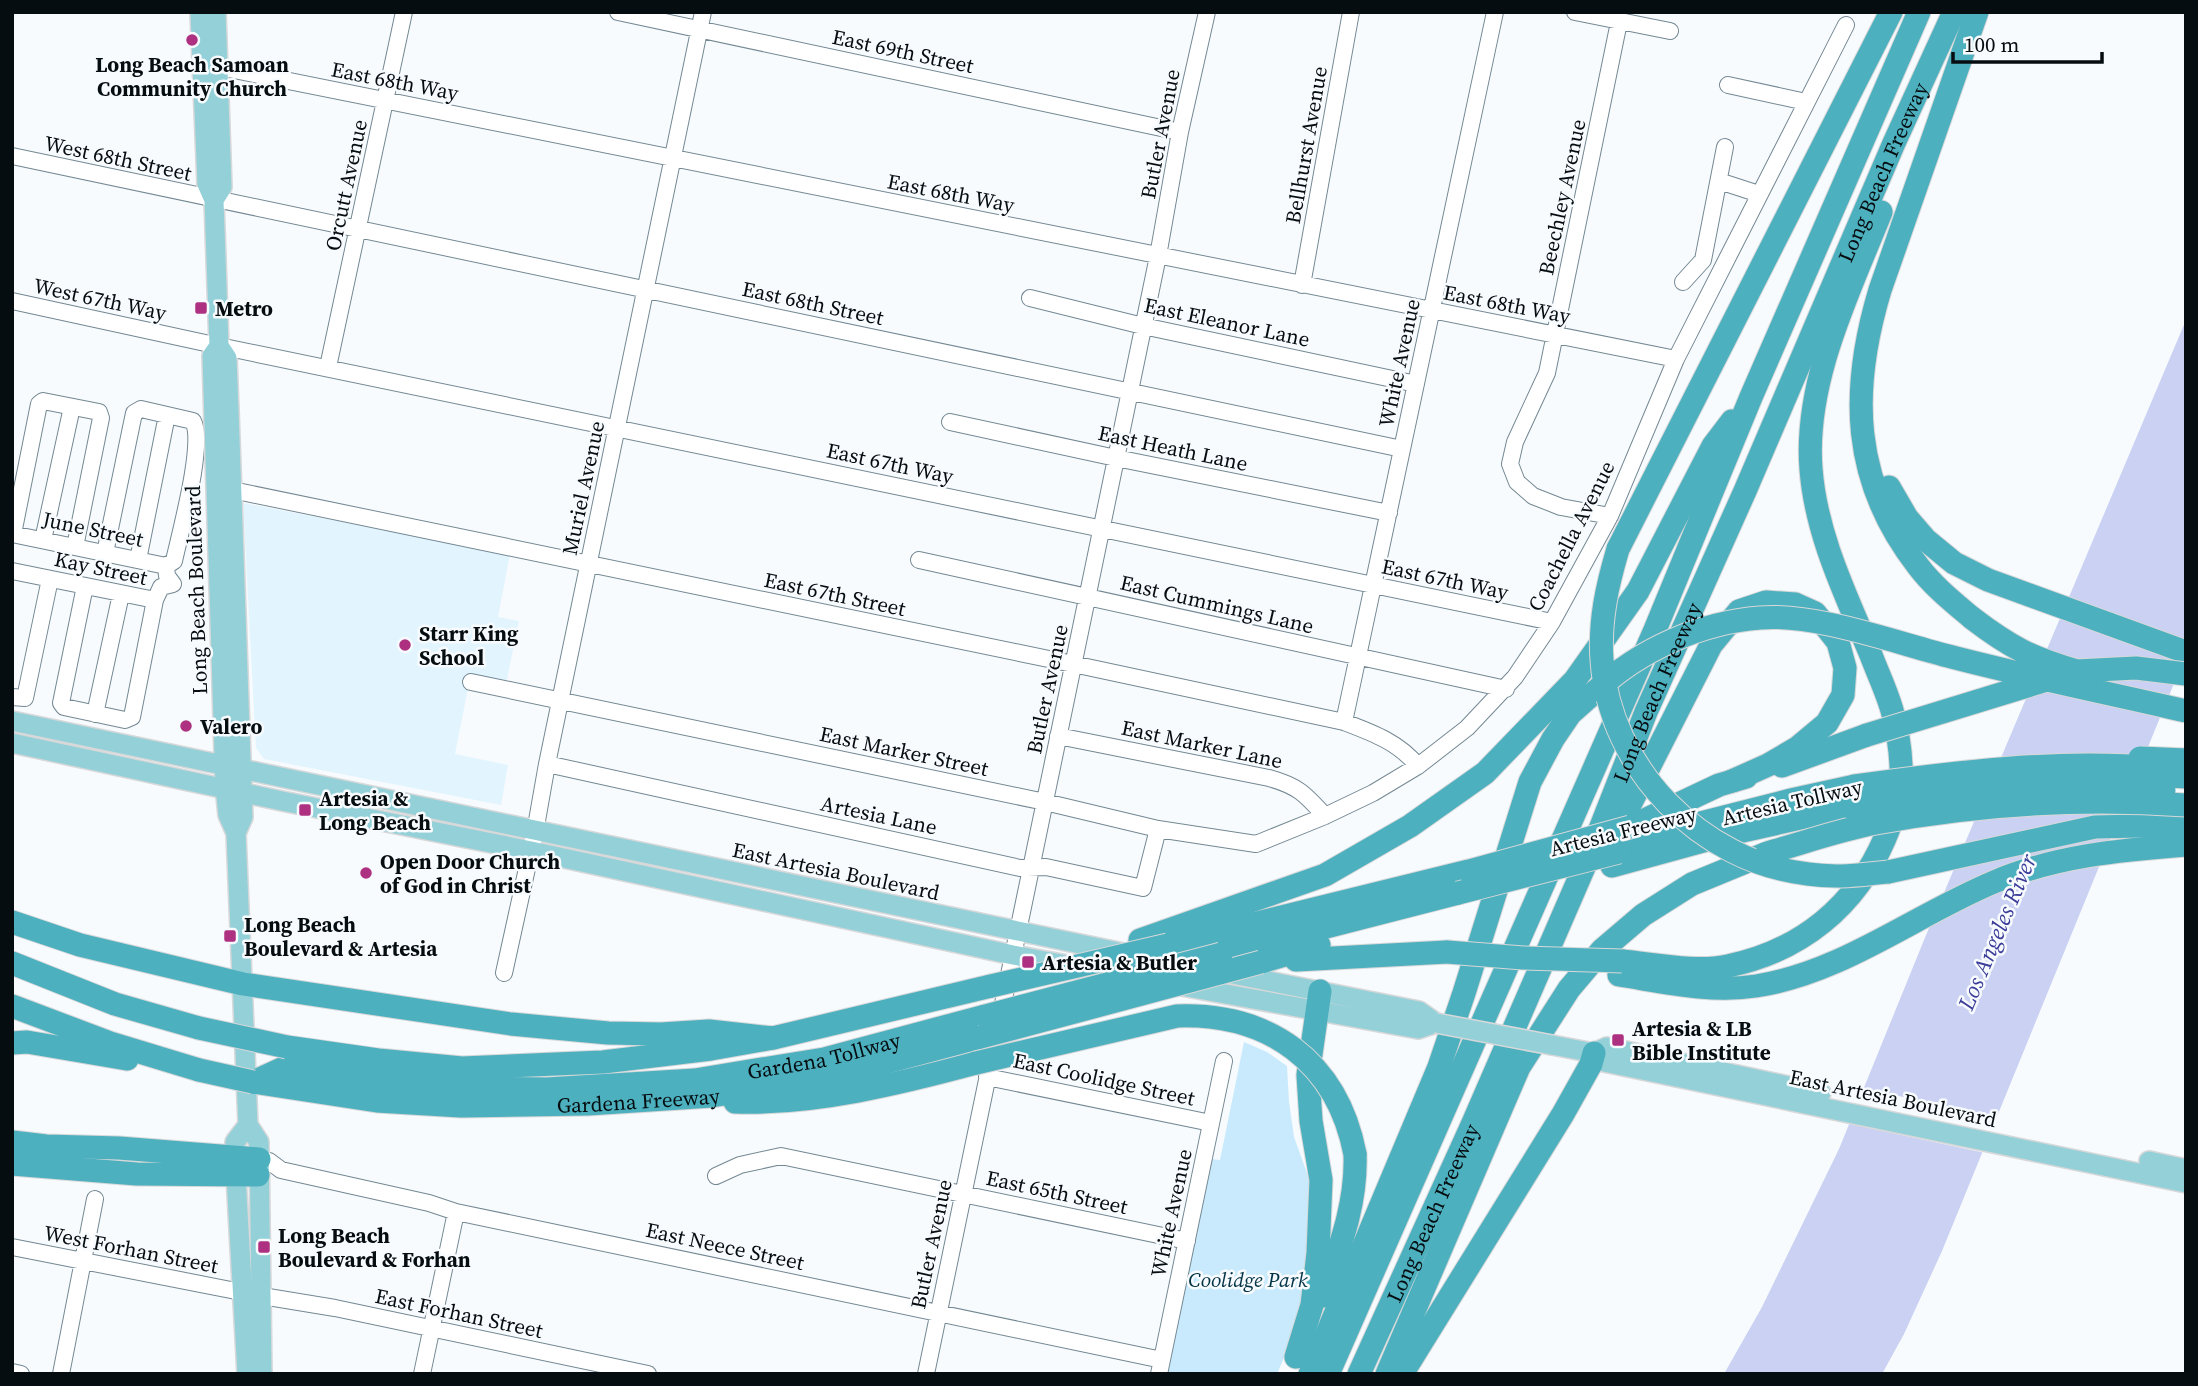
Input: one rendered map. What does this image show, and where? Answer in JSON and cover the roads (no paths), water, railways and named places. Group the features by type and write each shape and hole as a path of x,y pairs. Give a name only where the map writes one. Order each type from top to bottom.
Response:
{"highway":[{"path":"1891,12 1618,550 1607,589 1602,626 1602,661 1618,728 1635,761 1657,792 1685,821 1744,858 1775,868 1808,874 1851,876 1888,872 2095,827 2186,825"},
{"name":"Long Beach Freeway","path":"1328,1374 1649,642 1751,397 1919,12"},
{"name":"Long Beach Freeway","path":"1359,1374 1473,1123 1595,842 1646,712 1954,12"},
{"path":"1977,12 1868,330 1859,398 1864,452 1875,490 1892,527 1917,565 1937,588 2004,643 2036,659 2186,710"},
{"path":"1261,962 1447,952 1619,968 1727,967 1788,946 1841,908 1856,890 1879,852 1893,818 1901,785 1900,751 1893,712 1832,560 1819,519 1811,469 1811,430 1817,383 1856,274 1884,206 1894,144"},
{"path":"1070,967 1325,875 1410,826 1485,773 1575,680 1638,591 1713,446 1751,397"},
{"path":"1860,415 1892,494 1907,518 1926,540 1954,563 1988,580 2186,652"},
{"path":"1473,1123 1488,1102 1542,978 1620,844 1711,645 1739,611 1766,602 1795,604 1815,613 1838,642 1845,668 1843,695 1827,723 1797,748 1768,765 1732,781 1620,844"},
{"path":"1298,1368 1439,1067 1530,782 1570,714 1614,673 1658,648 1706,628 1760,617 1813,621 1955,658 2186,710"},
{"path":"1732,781 2076,671 2136,668 2186,674"},
{"name":"Artesia Freeway","path":"1070,967 1168,945 1462,889 1620,844 1728,834 1928,764 2018,756 2104,755 2186,760"},
{"name":"Artesia Tollway","path":"1854,790 1960,771 2043,766 2145,766 2186,770"},
{"name":"Artesia Tollway","path":"1854,790 2078,772 2186,777"},
{"name":"Artesia Freeway","path":"1261,962 1462,889 1620,844 1854,790 1930,795 2013,787 2100,785 2186,791"},
{"path":"1387,1374 1519,1067 1569,989 1602,950 1643,915 1692,884 1768,853 1875,823 1980,808 2067,803 2186,805"},
{"path":"2013,844 2124,840 2186,845"},
{"path":"1619,968 1692,986 1754,987 1787,980 1847,955 1992,883 2031,868 2078,857 2186,845"},
{"name":"Gardena Tollway","path":"507,1066 536,1082 661,1077 810,1053 986,1012 1462,889"},
{"path":"12,922 80,945 243,984 511,1024 608,1033 709,1031 773,1038"},
{"name":"Gardena Freeway","path":"287,1068 378,1060 462,1068 603,1062 986,1012 1261,962"},
{"name":"Gardena Freeway","path":"12,963 115,1004 199,1028 287,1068 377,1101 461,1107 588,1104 712,1096 846,1073 986,1012 1070,967"},
{"path":"1298,1368 1312,1306 1318,1253 1321,1180 1311,1121 1308,1076 1318,1001"},
{"path":"12,1006 110,1043 199,1070"},
{"name":"Gardena Tollway","path":"287,1068 371,1080 461,1088 547,1089 695,1080 824,1059 986,1012"},
{"path":"712,1096 735,1102 771,1103 922,1077 982,1070 1177,1016 1228,1018 1251,1026 1298,1051 1323,1078 1342,1109 1355,1154 1356,1180 1348,1226 1298,1368"},
{"path":"12,1043 27,1042 199,1070 253,1082 287,1068"},
{"path":"1402,1374 1563,1114 1591,1064 1594,1053"},
{"path":"12,1142 120,1147 235,1166 266,1168"},
{"path":"12,1164 136,1174 235,1166"}],"main road":[{"name":"Long Beach Boulevard","path":"200,12 207,184 214,200 219,346 226,358 232,490 233,767"},
{"name":"Long Beach Boulevard","path":"214,200 222,187 216,12"},
{"name":"Long Beach Boulevard","path":"219,346 212,356 234,790 243,817 236,833 248,1125 259,1142 266,1168 261,1296 262,1374"},
{"name":"East Artesia Boulevard","path":"12,721 233,767 1013,955 1318,1001 1419,1011 1436,1023 1594,1053 1607,1047 1798,1095 2119,1162 2186,1183"},
{"name":"East Artesia Boulevard","path":"12,743 234,790 533,841 1018,932 1318,1001"},
{"name":"Long Beach Boulevard","path":"247,1374 235,1142 248,1125"},
{"name":"East Artesia Boulevard","path":"2119,1162 2186,1169"}],"street":[{"name":"Orcutt Avenue","path":"328,367 404,12"},
{"name":"East 69th Street","path":"618,12 1180,132"},
{"name":"Muriel Avenue","path":"504,973 703,12"},
{"name":"Butler Avenue","path":"926,1374 963,1194 982,1070 1018,932 1158,256 1180,132 1207,12"},
{"name":"Bellhurst Avenue","path":"1302,285 1351,12"},
{"name":"White Avenue","path":"1344,723 1494,12"},
{"path":"1575,12 1670,31"},
{"name":"Beechley Avenue","path":"1610,516 1561,507 1533,496 1517,482 1510,464 1515,442 1547,373 1619,22"},
{"name":"Coachella Avenue","path":"1325,816 1373,793 1418,766 1467,728 1506,689 1552,622 1610,516 1676,359 1846,25"},
{"name":"East 68th Way","path":"219,67 1676,359"},
{"path":"1728,85 1806,102"},
{"path":"1684,282 1703,260 1726,147"},
{"name":"West 68th Street","path":"12,156 214,200"},
{"path":"1719,181 1759,194"},
{"name":"East 68th Street","path":"214,200 1402,449"},
{"name":"East Eleanor Lane","path":"1030,298 1143,326 1416,384"},
{"name":"West 67th Way","path":"12,301 219,346"},
{"name":"East 67th Way","path":"219,346 1552,622"},
{"path":"12,534 39,404 43,401 99,412 102,418 75,547"},
{"path":"43,540 72,407"},
{"path":"105,553 137,410 167,415 193,421 197,429 196,452 174,561 166,566"},
{"path":"138,560 167,415"},
{"name":"East Heath Lane","path":"950,422 1388,513"},
{"name":"East 67th Street","path":"232,490 1073,664 1344,723 1379,736 1406,752 1418,766"},
{"name":"June Street","path":"12,534 166,566"},
{"name":"East Cummings Lane","path":"919,560 1506,689"},
{"name":"Kay Street","path":"13,574 155,600 161,587 173,584 167,576 166,566"},
{"path":"18,698 50,579"},
{"path":"85,586 61,703 64,707 125,720 132,717 155,600"},
{"path":"96,714 121,594"},
{"name":"East Marker Street","path":"471,681 1045,802 1158,830 1256,844 1325,816"},
{"name":"East Marker Lane","path":"1058,736 1269,778 1292,785 1325,816"},
{"name":"Artesia Lane","path":"547,764 1031,869 1046,867 1143,888 1158,830"},
{"name":"White Avenue","path":"1161,1367 1224,1060"},
{"name":"East Coolidge Street","path":"982,1070 1211,1123"},
{"name":"East 65th Street","path":"716,1176 750,1162 781,1156 1187,1241"},
{"name":"East Neece Street","path":"266,1168 429,1203 456,1212 939,1311 1161,1367"},
{"path":"61,1374 95,1199"},
{"path":"422,1374 456,1212"},
{"name":"West Forhan Street","path":"12,1247 241,1292"},
{"name":"East Forhan Street","path":"261,1296 431,1328 648,1374"},
{"path":"12,1372 21,1374"}],"water":[{"name":"Los Angeles River","path":"2186,320 2186,654 1942,1251 1904,1334 1882,1374 1724,1374 1762,1307 1839,1149 1924,940"}],"place":[{"name":"Long Beach Samoan Community Church","path":"192,40"},
{"name":"Metro","path":"201,308"},
{"name":"Starr King School","path":"405,645"},
{"name":"Valero","path":"186,726"},
{"name":"Artesia & Long Beach","path":"305,810"},
{"name":"Open Door Church of God in Christ","path":"366,873"},
{"name":"Long Beach Boulevard & Artesia","path":"230,936"},
{"name":"Artesia & Butler","path":"1028,962"},
{"name":"Artesia & LB Bible Institute","path":"1618,1040"},
{"name":"Long Beach Boulevard & Forhan","path":"264,1247"}],"park label":[{"name":"Coolidge Park","path":"1248,1279"}]}
